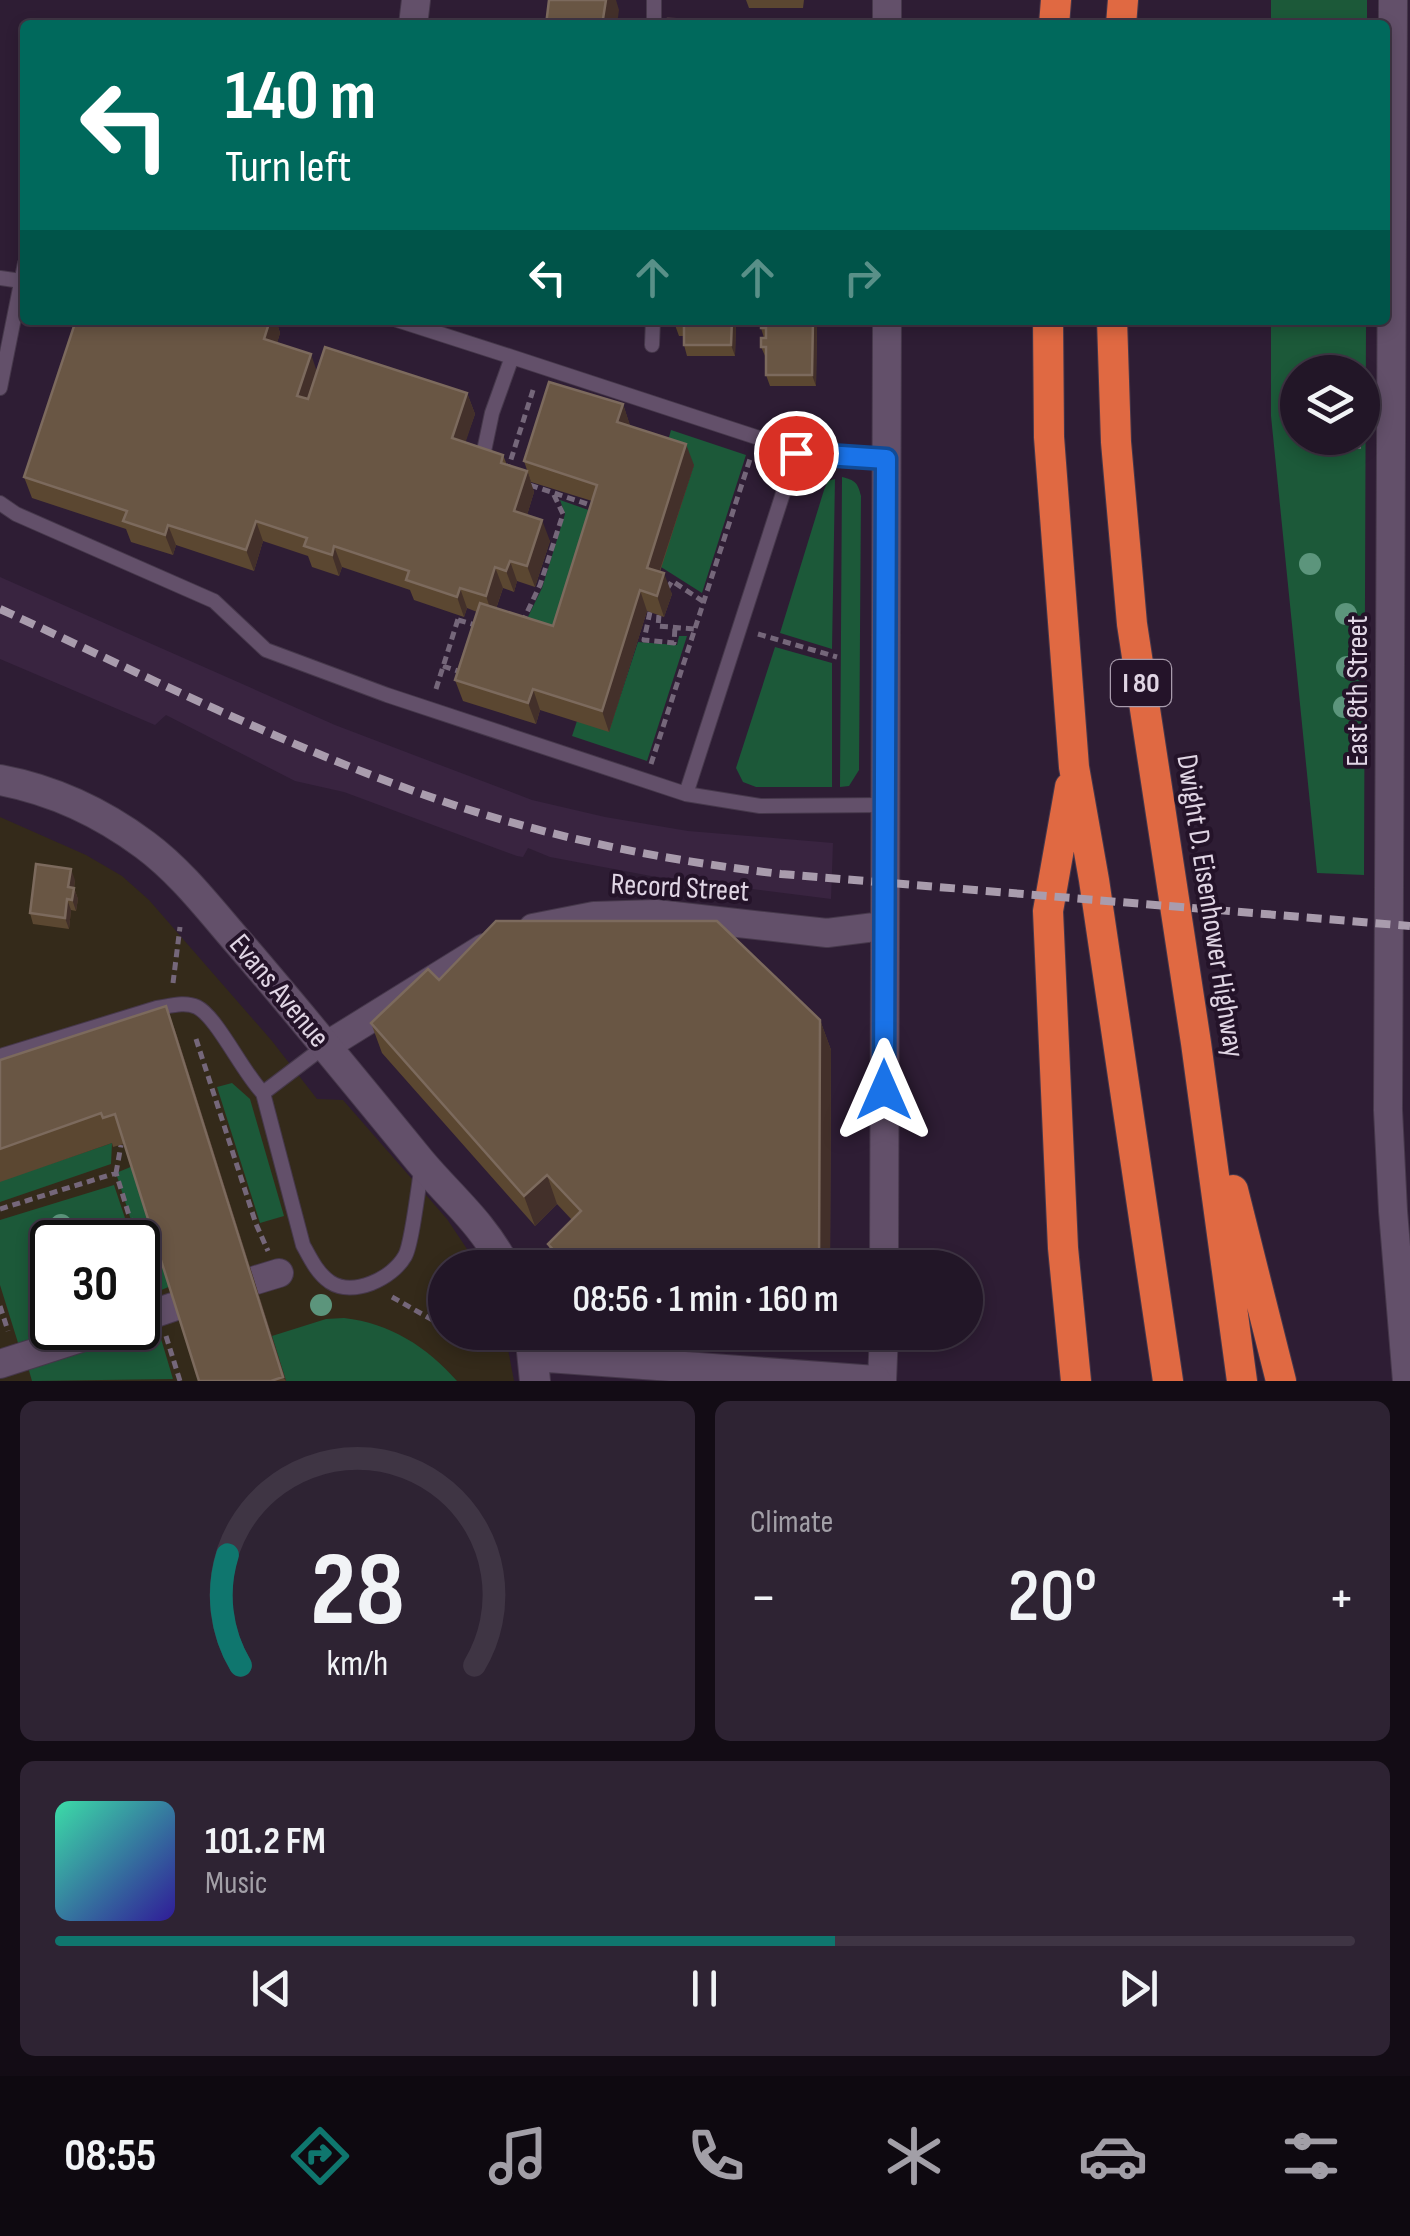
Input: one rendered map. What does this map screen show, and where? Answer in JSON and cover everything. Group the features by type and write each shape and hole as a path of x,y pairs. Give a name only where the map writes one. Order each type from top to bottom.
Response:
{"highway":[{"name":"I 80","path":"1048,325 1050,456 1074,767 1168,1381"},
{"name":"Dwight D. Eisenhower Highway","path":"1112,325 1116,442 1132,624 1196,1043 1242,1381"},
{"path":"1074,767 1048,911 1063,1248 1076,1381"},
{"path":"1196,1043 1280,1381"}],"street":[{"name":"East 8th Street","path":"1393,0 1400,969 1389,1160 1408,1381"},
{"path":"884,1250 887,325"},
{"name":"Evans Avenue","path":"0,780 58,796 146,846 207,905 422,1164 474,1217 495,1250"},
{"name":"Record Street","path":"326,1046 440,972 510,933 594,916 656,914 827,934 883,926"},
{"path":"5,1351 30,1346"},
{"path":"533,1356 880,1381 883,1350"}],"lane":[{"path":"0,388 20,286"},
{"path":"412,325 796,453 886,459"},
{"path":"652,325 652,345"},
{"path":"484,451 492,413 512,358"},
{"path":"686,794 796,453"},
{"path":"0,503 16,514 214,601 266,650 387,695 686,794 760,806 884,805"},
{"path":"0,1056 156,1008 196,1006 262,1093 304,1244 314,1267 332,1284 355,1288 380,1279 405,1256 422,1164"},
{"path":"262,1093 326,1046"}],"path":[{"path":"524,474 507,472 535,384 539,383"},
{"path":"650,767 753,452"},
{"path":"522,483 603,510"},
{"path":"519,630 540,585 563,514 553,493"},
{"path":"665,592 672,581 704,602"},
{"path":"650,612 644,640 674,642 675,628"},
{"path":"659,615 658,626 695,628"},
{"path":"440,698 436,689 459,618 478,627 482,618"},
{"path":"778,640 837,656"},
{"path":"443,666 471,675"},
{"path":"172,986 180,927"},
{"path":"190,1031 196,1036 256,1224 267,1276"},
{"path":"121,1145 116,1173 163,1299"},
{"path":"0,1210 116,1173"},
{"path":"0,1306 5,1351"}],"shaded area":[{"path":"0,577 335,725 532,800 688,831 833,843 831,899 651,876 550,857 528,848 523,857 517,856 344,792 295,781 166,715 155,725 0,659"},
{"path":"0,817 86,855 122,876 149,900 272,1041 317,1099 343,1100 447,1219 468,1250 428,1250 428,1350 508,1350 514,1381 0,1381"}],"green space":[{"path":"1271,0 1367,0 1367,20 1271,20"},
{"path":"1271,325 1366,325 1366,355 1280,355 1280,455 1366,455 1364,875 1317,873 1271,416"},
{"path":"671,430 746,455 702,593 661,567 694,465 664,455"},
{"path":"842,477 855,483 861,496 859,770 849,786 840,787"},
{"path":"835,479 832,649 780,633 824,490 828,481"},
{"path":"560,500 597,513 557,637 523,627 542,588 565,514"},
{"path":"679,636 687,636 647,761 572,736 577,721 609,731 638,642 677,645"},
{"path":"775,647 832,663 832,787 756,787 743,782 736,768"},
{"path":"232,1083 250,1099 284,1216 260,1223 217,1087"},
{"path":"112,1143 111,1164 0,1202 0,1181"},
{"path":"133,1166 150,1220 131,1220 116,1173"},
{"path":"114,1185 126,1220 30,1220 30,1343 19,1346 0,1285 0,1220"},
{"path":"160,1251 171,1286 160,1290"},
{"path":"344,1318 392,1331 433,1358 457,1381 286,1381 272,1336 326,1319"},
{"path":"160,1335 173,1379 32,1381 28,1367 79,1350 160,1350"}],"building":[{"path":"549,0 606,0 603,20 547,20"},
{"path":"74,325 268,325 264,339 311,354 297,396 308,399 325,347 467,393 452,438 503,455 501,463 527,471 514,511 542,520 527,566 510,561 506,571 495,567 486,596 460,588 457,597 406,580 409,571 334,546 332,555 304,546 307,538 256,521 246,550 168,525 165,535 123,521 127,511 24,477"},
{"path":"684,325 732,325 731,345 684,345"},
{"path":"813,325 812,375 766,375 766,347 761,347 761,338 766,338 766,328 761,328"},
{"path":"549,382 623,404 617,422 686,444 647,568 664,573 657,596 640,590 602,711 533,689 528,703 455,680 480,603 553,626 597,485 524,461"},
{"path":"36,864 71,869 68,887 74,888 72,900 67,899 65,918 30,913"},
{"path":"496,921 717,921 820,1020 819,1250 554,1250 548,1244 581,1211 547,1175 524,1196 371,1023 428,969 439,980"},
{"path":"166,1006 283,1377 271,1381 199,1381 160,1257 160,1220 148,1220 115,1114 103,1118 101,1113 0,1149 0,1060"}],"railway":[{"path":"0,609 338,762 454,805 575,839 698,863 781,874 1410,926"}],"route":[{"path":"796,453 886,459 884,1090"}]}
